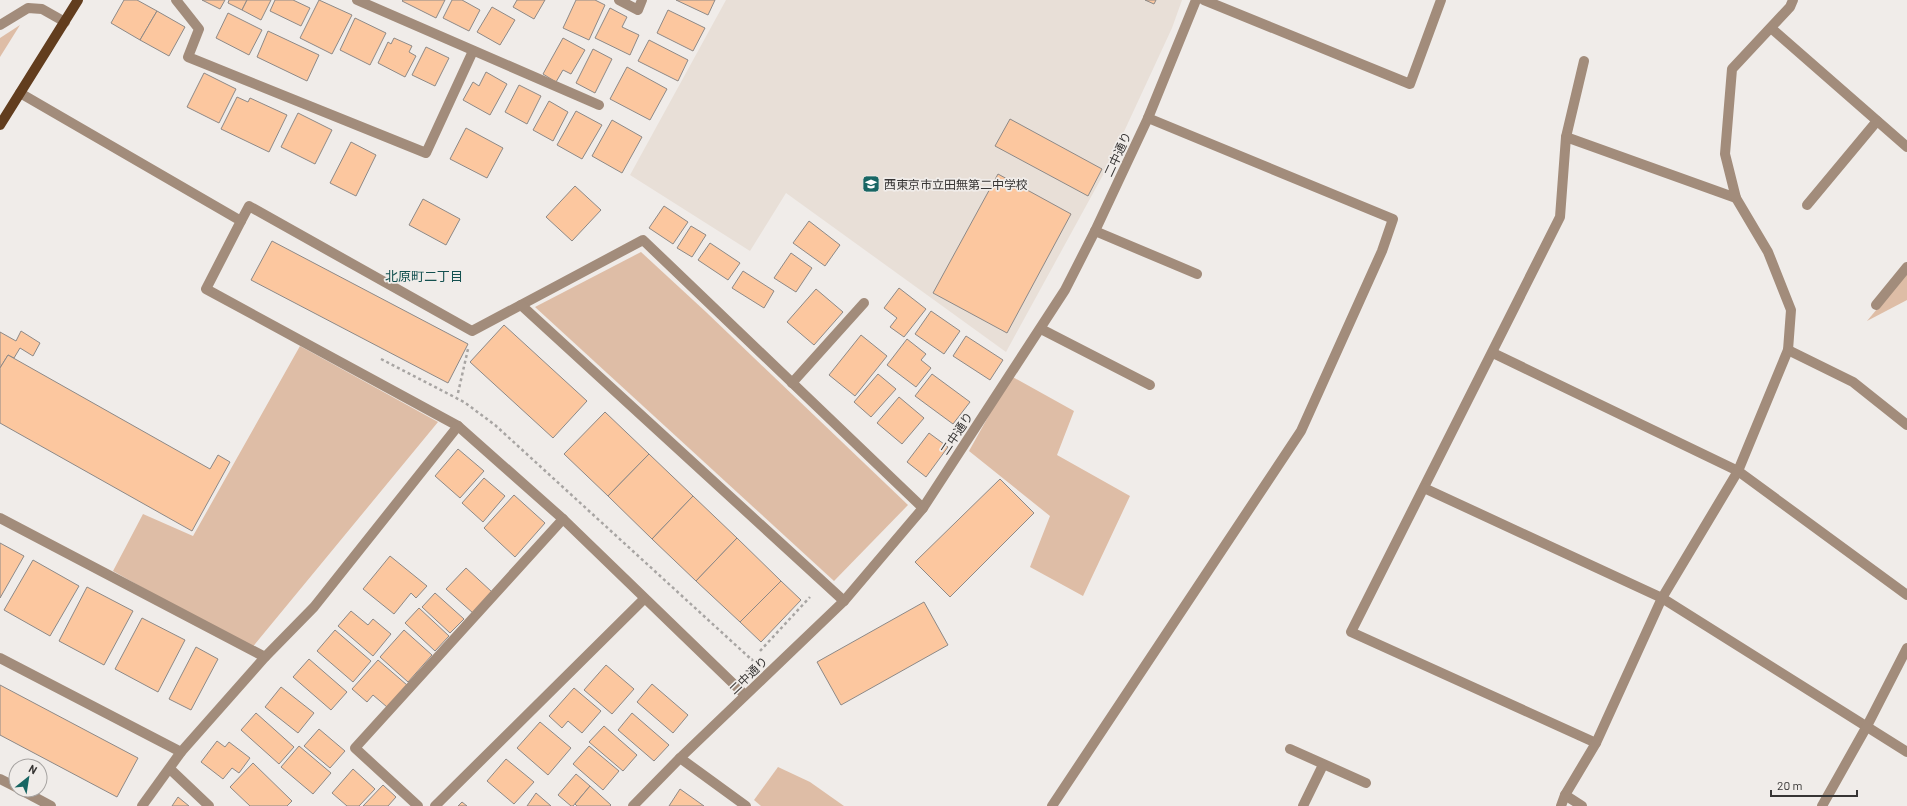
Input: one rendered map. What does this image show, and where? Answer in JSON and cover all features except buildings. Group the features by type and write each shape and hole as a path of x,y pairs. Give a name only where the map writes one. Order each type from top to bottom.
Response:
{"main road":[{"path":"0,125 78,0"}],"street":[{"path":"176,0 198,29 188,57 426,153 473,51"},
{"path":"356,0 599,105"},
{"path":"618,0 638,10 642,0"},
{"name":"二中通り","path":"633,806 680,758 844,601 923,508 1065,290 1095,231 1148,118 1196,0"},
{"path":"1204,0 1410,84 1441,0"},
{"path":"1561,806 1565,795 1596,743 1662,598 1738,471 1788,350 1791,310 1768,252 1736,198 1725,154 1732,69 1790,7 1793,0"},
{"path":"0,25 28,8 42,9 65,22"},
{"path":"1771,28 1907,147"},
{"path":"1584,60 1566,137 1560,217 1493,353 1351,632 1596,743"},
{"path":"20,93 241,221"},
{"path":"1052,806 1301,431 1382,251 1393,219 1148,118"},
{"path":"1807,205 1877,121"},
{"path":"1566,137 1736,198"},
{"path":"746,695 644,599 563,519 458,426 206,289 249,206 472,331 643,240 923,508"},
{"path":"1095,231 1197,274"},
{"path":"1876,305 1907,267"},
{"path":"792,383 864,303"},
{"path":"521,305 844,601"},
{"path":"1041,329 1150,385"},
{"path":"1788,350 1853,382 1907,425"},
{"path":"1493,353 1738,471 1907,594"},
{"path":"142,806 181,752 265,657 314,607 458,426"},
{"path":"1424,488 1662,598 1907,752"},
{"path":"0,518 265,657"},
{"path":"418,806 355,748 563,519"},
{"path":"435,806 644,599"},
{"path":"1822,806 1867,726 1907,648"},
{"path":"0,658 181,752"},
{"path":"1290,749 1322,765 1366,783"},
{"path":"680,758 746,806"},
{"path":"1303,806 1322,765"},
{"path":"170,769 209,806"},
{"path":"1565,795 1582,806"},
{"path":"36,798 51,806"}],"path":[{"path":"458,393 472,331"}],"shaded area":[{"name":"西東京市立田無第二中学校","path":"726,0 1182,0 1172,28 1109,164 1006,352 786,193 750,251 630,175"},
{"path":"20,25 0,57 0,38"},
{"path":"641,252 908,505 834,581 535,307"},
{"path":"1907,273 1907,300 1867,321"},
{"path":"300,346 438,422 251,649 113,571 143,514 193,536"},
{"path":"1011,376 1074,411 1057,455 1130,496 1083,596 1030,567 1050,516 969,451"},
{"path":"778,767 810,782 844,806 761,806 754,800"}],"place":[{"name":"西東京市立田無第二中学校","path":"871,184"}],"district":[{"name":"北原町二丁目","path":"424,276"}]}
